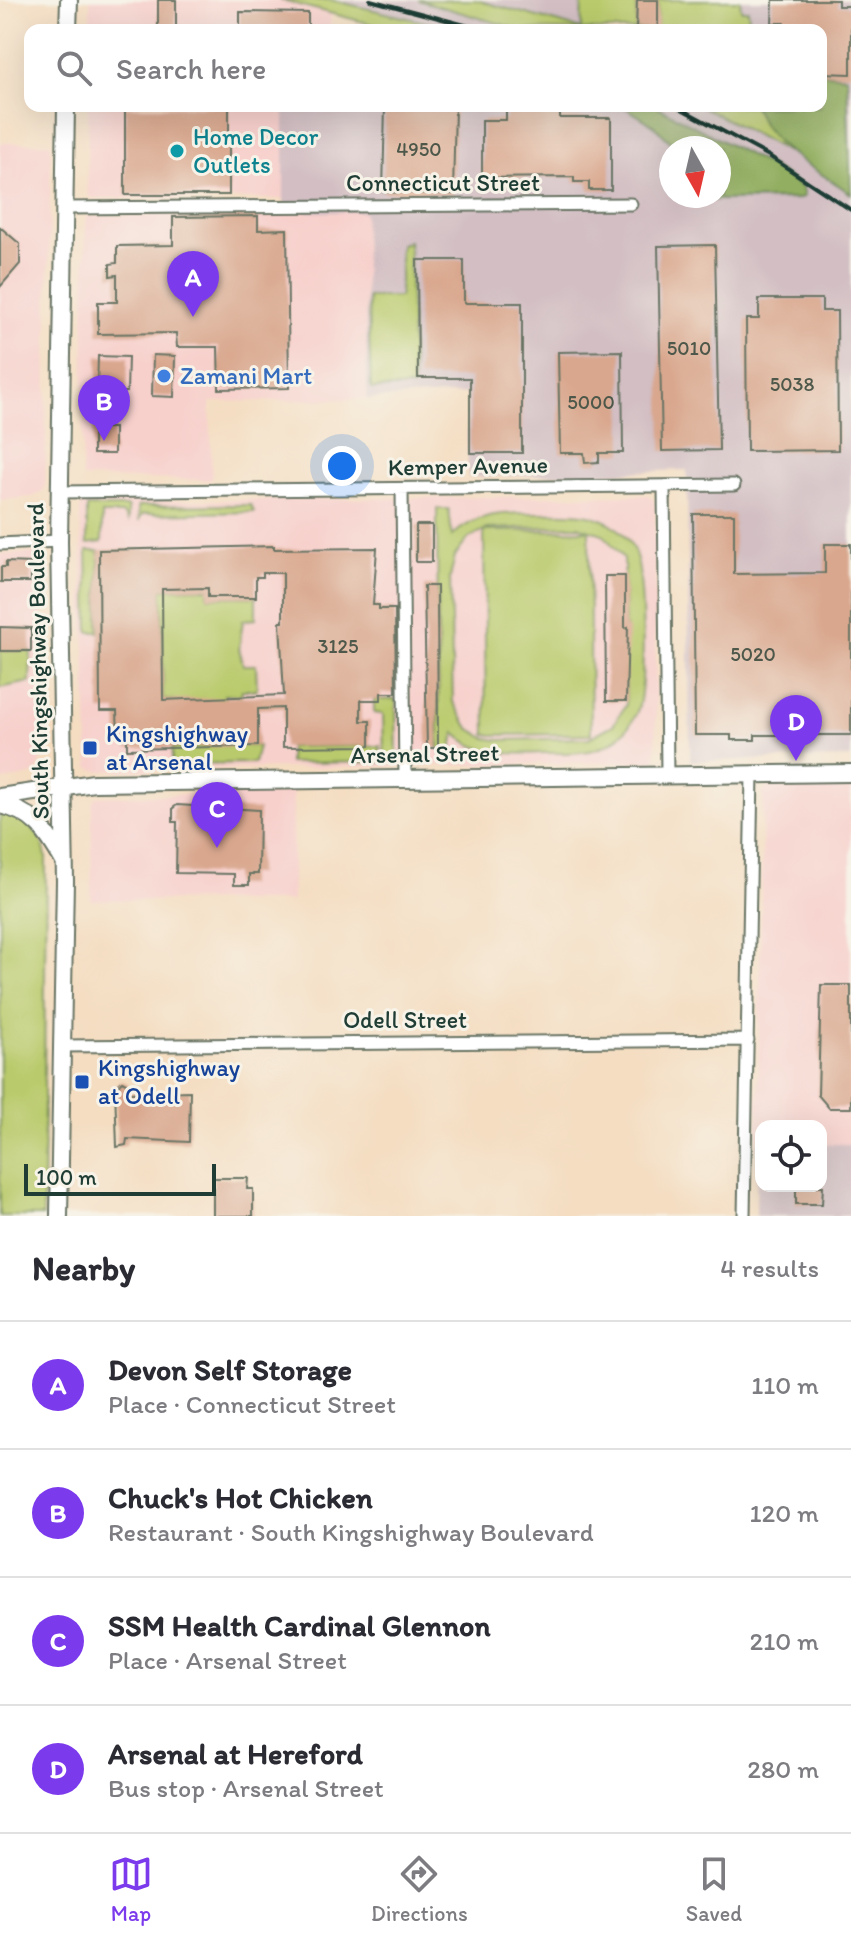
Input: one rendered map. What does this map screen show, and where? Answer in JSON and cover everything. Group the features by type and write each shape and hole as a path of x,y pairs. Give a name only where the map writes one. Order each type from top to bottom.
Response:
{"main road":[{"path":"68,24 69,0"},
{"name":"South Kingshighway Boulevard","path":"59,1216 65,865 59,541 66,112"},
{"name":"Arsenal Street","path":"0,797 64,786 851,773"},
{"path":"0,805 19,810 41,825 65,865"}],"street":[{"name":"Connecticut Street","path":"64,208 631,204"},
{"name":"Kemper Avenue","path":"60,492 734,485"},
{"path":"664,486 667,775"},
{"path":"402,489 405,778"},
{"path":"0,544 59,541"},
{"path":"744,1216 752,774"},
{"name":"Odell Street","path":"62,1046 748,1040"}],"shaded area":[{"path":"90,0 280,0 331,12 330,24 90,24"},
{"path":"331,0 418,0 465,13 466,0 851,0 851,758 690,761 687,470 468,477 467,394 367,399 364,212 284,212 284,112 827,112 827,24 433,24"},
{"path":"88,112 284,112 284,199 90,198 87,190"},
{"path":"0,143 51,143 45,484 43,491 33,497 0,500"},
{"path":"364,211 367,399 210,402 212,480 82,478 86,216"},
{"path":"648,495 655,501 656,762 98,771 89,767 80,510 83,502"},
{"path":"35,553 43,561 40,766 34,774 0,782 0,554"},
{"path":"851,783 851,1144 827,1144 827,1120 757,1120 763,793 769,784"},
{"path":"293,791 292,901 91,900 92,803 96,797"},
{"path":"827,1144 851,1144 851,1216 756,1216 756,1192 827,1192"}],"green space":[{"path":"280,0 331,0 433,24 371,24"},
{"path":"418,0 476,0 563,24 500,24"},
{"path":"582,0 637,0 636,24 581,24"},
{"path":"658,0 740,0 741,10 748,10 749,24 657,24"},
{"path":"827,74 845,76 851,194 795,157 761,121 757,112 827,112"},
{"path":"632,112 667,112 713,136 664,136"},
{"path":"712,112 757,112 788,152"},
{"path":"731,145 802,187 804,196 799,199 731,200"},
{"path":"409,241 413,387 371,389 368,297 400,297 400,245"},
{"path":"251,505 254,512 143,514 139,520 138,506"},
{"path":"87,507 128,507 128,521 123,514 102,514 102,542 87,544"},
{"path":"437,509 449,509 452,536 482,518 513,513 589,515 618,529 635,553 643,628 639,705 625,731 608,745 578,752 498,752 475,746 455,733 452,749 439,749","holes":["578,526 603,534 624,559 626,705 613,725 589,738 498,740 486,738 469,728 453,702 450,578 455,556 469,538 486,529"]},
{"path":"589,530 591,734 486,735 484,531"},
{"path":"87,551 99,551 99,632 89,632"},
{"path":"208,588 208,597 256,597 256,619 243,620 239,648 243,665 256,665 257,690 242,690 241,695 224,695 224,700 163,700 162,589"},
{"path":"0,651 31,651 30,682 0,688"},
{"path":"396,699 397,762 384,762 383,714 374,713 374,700"},
{"path":"258,746 254,763 172,764 172,749"},
{"path":"380,746 380,762 289,763 289,747"},
{"path":"0,813 30,827 41,840 46,857 43,1216 0,1216"}],"building":[{"path":"158,0 176,0 176,24 158,24"},
{"path":"637,0 658,0 658,24 636,24"},
{"path":"773,0 838,0 838,6 851,6 851,74 827,73 827,24 772,23"},
{"path":"240,12 308,13 308,24 240,24"},
{"name":"Home Decor Outlets","path":"125,112 229,112 229,195 125,195"},
{"path":"385,112 455,112 453,194 383,192"},
{"path":"506,112 560,112 560,118 611,118 611,190 589,190 589,182 574,182 574,177 482,178 482,120 506,120"},
{"path":"258,216 258,230 287,229 289,388 219,389 218,347 177,347 176,333 98,334 98,302 117,302 117,275 110,276 110,264 117,263 117,246 173,245 173,217"},
{"path":"0,227 20,244 20,264 0,287"},
{"path":"715,245 719,450 662,451 658,246"},
{"path":"417,260 464,260 464,303 522,303 522,453 470,453 470,378 418,378"},
{"path":"759,299 822,299 822,311 837,311 838,450 747,451 746,319 759,319"},
{"path":"622,351 623,453 599,453 599,462 585,463 584,453 560,453 558,352"},
{"name":"Zamani Mart","path":"153,355 175,356 174,397 152,396"},
{"path":"98,356 128,357 127,392 97,392"},
{"path":"93,428 114,428 114,454 93,454"},
{"path":"693,514 734,514 734,574 825,573 825,544 851,544 851,735 755,735 755,740 731,740 731,735 695,735"},
{"path":"416,525 432,525 432,562 416,562"},
{"path":"274,546 274,549 377,548 373,605 379,605 379,609 395,609 396,693 381,693 381,700 361,700 361,721 370,721 370,746 283,747 283,708 258,709 258,746 127,749 127,736 118,736 117,711 100,711 99,550","holes":["263,573 283,573 283,622 280,622 284,695 163,700 162,589 208,588 208,597 256,597 256,577 263,577"]},
{"path":"6,562 31,563 31,582 1,582 1,567 6,567"},
{"path":"605,576 625,576 625,628 628,627 626,701 606,701"},
{"path":"424,586 437,586 438,748 427,748"},
{"path":"0,627 31,628 31,651 0,651"},
{"path":"177,805 259,810 258,874 249,874 249,885 234,885 234,874 176,873 177,822 173,822 173,808"},
{"path":"821,985 851,985 851,1108 829,1108 818,1095"},
{"path":"122,1081 128,1084 128,1093 190,1091 189,1142 127,1139 126,1145 117,1147 115,1088"},
{"path":"213,1178 248,1178 247,1189 253,1189 253,1216 213,1216"},
{"path":"796,1192 823,1192 822,1204 796,1204"}],"railway":[{"path":"370,0 461,24"},
{"path":"687,112 769,156 851,210"}],"place":[{"name":"Home Decor Outlets","path":"177,151"},
{"name":"Devon Self Storage","path":"193,317"},
{"name":"Zamani Mart","path":"164,376"},
{"name":"Chuck's Hot Chicken","path":"104,441"},
{"name":"Kingshighway at Arsenal","path":"90,748"},
{"name":"Arsenal at Hereford","path":"796,761"},
{"name":"SSM Health Cardinal Glennon","path":"217,848"},
{"name":"Kingshighway at Odell","path":"82,1082"}]}
